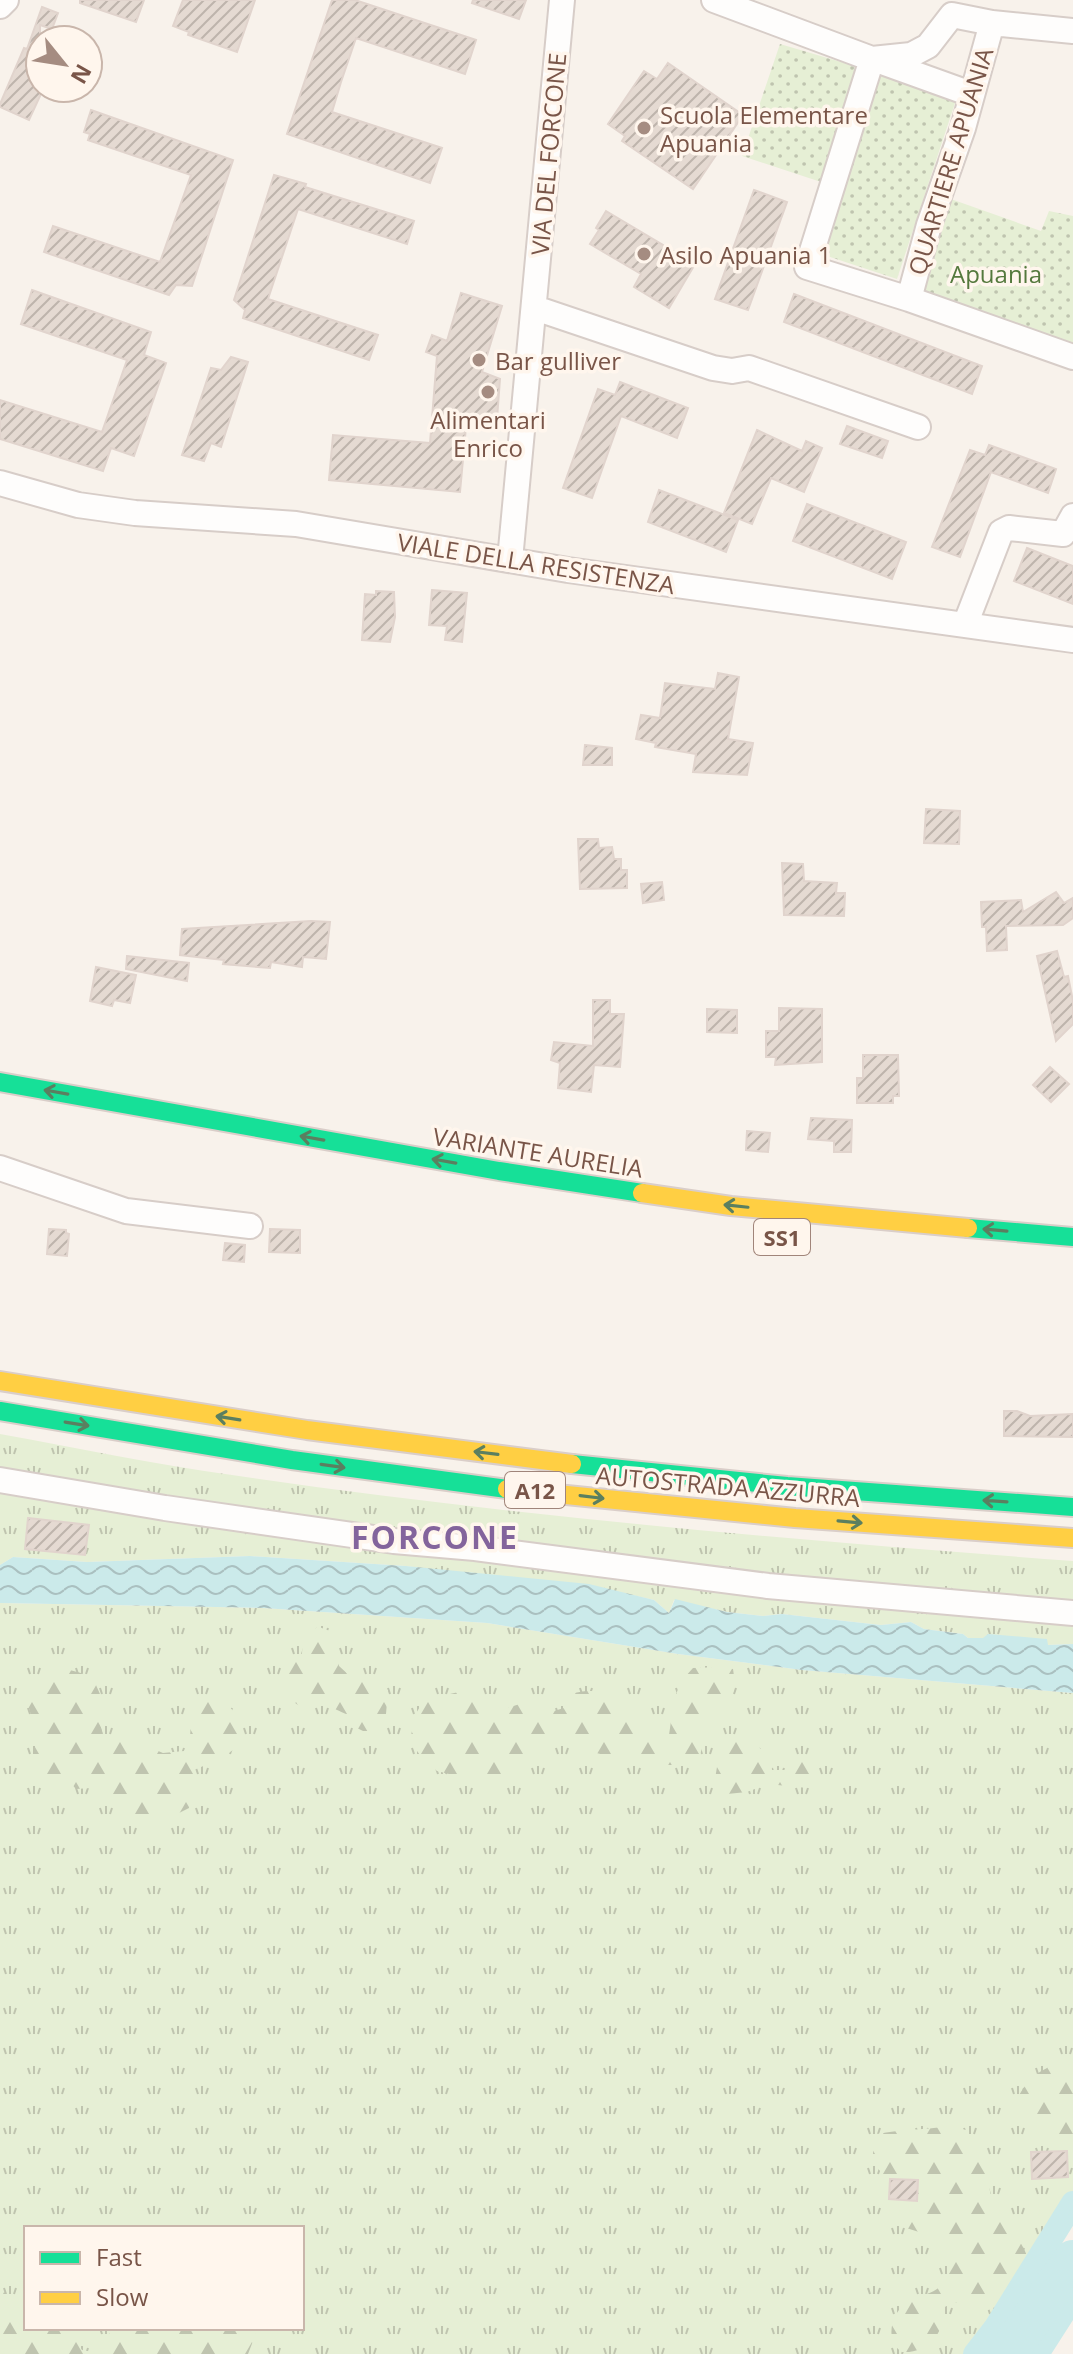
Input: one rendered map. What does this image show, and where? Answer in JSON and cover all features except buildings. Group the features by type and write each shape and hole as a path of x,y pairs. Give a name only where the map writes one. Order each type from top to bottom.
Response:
{"highway":[{"name":"VARIANTE AURELIA","path":"0,1082 499,1171 731,1206 1073,1237"},
{"name":"AUTOSTRADA AZZURRA","path":"0,1381 327,1433 615,1469 790,1486 1073,1507"},
{"name":"AUTOSTRADA AZZURRA","path":"0,1411 335,1466 608,1499 1073,1538"}],"street":[{"path":"0,6 6,0"},
{"name":"VIA DEL FORCONE","path":"510,560 562,0"},
{"name":"QUARTIERE APUANIA","path":"714,0 872,59 911,55 928,46 952,15 992,23 1073,31"},
{"name":"QUARTIERE APUANIA","path":"909,299 929,225 963,128 992,23"},
{"path":"872,59 971,94"},
{"name":"QUARTIERE APUANIA","path":"872,59 807,267 1073,357"},
{"path":"535,308 713,368 732,371 749,368 918,427"},
{"name":"VIALE DELLA RESISTENZA","path":"0,483 78,505 135,513 296,524 568,570 1073,640"},
{"path":"965,625 1001,532 1009,528 1063,534 1073,516"},
{"path":"0,1168 126,1211 250,1226"},
{"path":"0,1480 165,1508 394,1541 475,1548 768,1586 1073,1613"}],"green space":[{"path":"780,44 858,67 821,182 742,156"},
{"path":"880,75 956,100 897,279 821,254"},
{"name":"Apuania","path":"948,198 1041,231 1049,211 1073,216 1073,357 909,299"},
{"path":"0,1434 203,1471 442,1503 757,1535 1073,1561 1073,1644 1047,1645 1047,1639 968,1638 963,1634 924,1629 911,1622 881,1625 782,1614 763,1616 727,1612 674,1600 669,1613 654,1600 623,1593 406,1566 250,1556 87,1562 13,1557 0,1565"},
{"path":"0,1603 263,1608 487,1623 678,1654 802,1670 1073,1693 1073,2203 996,2327 975,2354 0,2354"},
{"path":"319,1627 330,1631 339,1666 351,1677 359,1675 388,1690 386,1714 375,1731 363,1731 351,1725 346,1714 329,1707 298,1705 289,1695 284,1685 288,1669 302,1654 307,1634"},
{"path":"55,1666 92,1676 107,1710 100,1723 103,1736 124,1743 139,1743 163,1753 184,1751 194,1713 207,1699 224,1703 234,1713 240,1727 241,1744 222,1758 194,1770 189,1808 157,1824 143,1816 126,1817 113,1807 106,1793 91,1788 76,1789 66,1778 27,1774 40,1730 26,1698 41,1674"},
{"path":"693,1668 733,1669 733,1693 710,1725 695,1765 660,1765 628,1754 608,1756 581,1749 568,1735 549,1734 521,1772 497,1778 475,1773 453,1775 437,1771 422,1758 410,1741 415,1715 424,1700 476,1688 486,1697 494,1712 526,1702 547,1713 564,1708 574,1693 608,1693 639,1708 644,1726 656,1743 669,1735 677,1692 686,1676"},
{"path":"731,1741 753,1745 764,1751 772,1770 786,1770 801,1761 808,1763 815,1780 807,1788 768,1784 747,1792 727,1794 714,1785 720,1749"},
{"path":"1064,2062 1073,2063 1073,2138 1064,2135 1054,2138 1037,2132 1022,2121 1016,2101 1035,2076"},
{"path":"950,2126 966,2130 983,2152 991,2197 989,2210 1022,2245 1029,2266 1027,2277 1018,2289 996,2306 979,2313 970,2306 954,2302 943,2308 942,2324 934,2339 920,2349 902,2352 896,2347 891,2333 898,2311 910,2300 939,2287 952,2260 940,2251 936,2234 900,2226 896,2196 874,2163 874,2147 877,2134"},
{"path":"0,2289 8,2295 11,2314 24,2323 24,2330 72,2330 82,2350 104,2354 0,2354"},
{"path":"108,2330 257,2330 248,2354 104,2354 112,2345"}],"water":[{"path":"250,1556 406,1566 589,1584 654,1600 669,1613 675,1599 727,1612 763,1616 782,1614 881,1625 911,1622 924,1629 963,1634 968,1638 983,1638 988,1634 1047,1639 1048,1645 1073,1644 1073,1693 802,1670 678,1654 487,1623 263,1608 0,1603 0,1565 13,1557 87,1562"}],"waterway":[{"path":"975,2354 996,2327 1073,2203"},
{"path":"1007,2354 1073,2260"},
{"path":"1037,2354 1073,2302"}],"traffic: fast":[{"path":"0,1082 499,1171 642,1193"},
{"path":"968,1228 1073,1237"},
{"path":"0,1411 292,1460 507,1489"},
{"path":"572,1464 787,1486 1073,1507"}],"traffic: slow":[{"path":"642,1193 731,1206 968,1228"},
{"path":"0,1381 307,1430 572,1464"},
{"path":"507,1489 795,1518 1073,1538"}],"place":[{"name":"Scuola Elementare Apuania","path":"644,128"},
{"name":"Asilo Apuania 1","path":"644,254"},
{"name":"Bar gulliver","path":"479,360"},
{"name":"Alimentari Enrico","path":"488,392"}],"district":[{"name":"FORCONE","path":"435,1536"}]}
